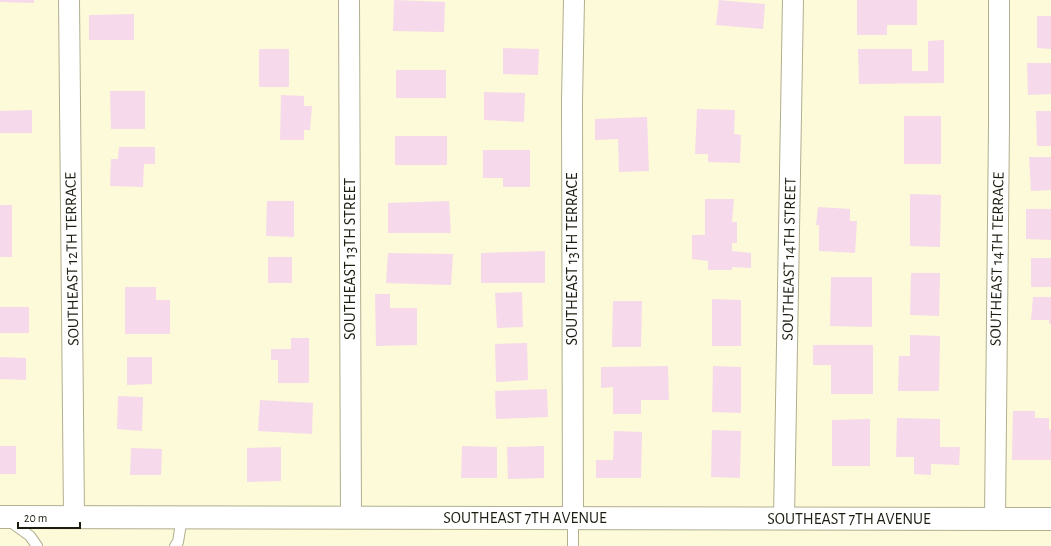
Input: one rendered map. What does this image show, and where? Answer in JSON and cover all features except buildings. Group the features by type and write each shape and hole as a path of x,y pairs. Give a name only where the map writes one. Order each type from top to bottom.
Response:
{"street":[{"name":"SOUTHEAST 12TH TERRACE","path":"69,0 74,517"},
{"name":"SOUTHEAST 13TH STREET","path":"349,0 351,518"},
{"name":"SOUTHEAST 13TH TERRACE","path":"573,518 572,101 574,0"},
{"name":"SOUTHEAST 14TH STREET","path":"784,518 793,0"},
{"name":"SOUTHEAST 14TH TERRACE","path":"995,519 999,0"},
{"name":"SOUTHEAST 7TH AVENUE","path":"3,517 1051,519"}],"lane":[{"path":"3,517 30,536 37,546"},
{"path":"175,546 178,542 182,517"},
{"path":"573,518 573,546"}]}
